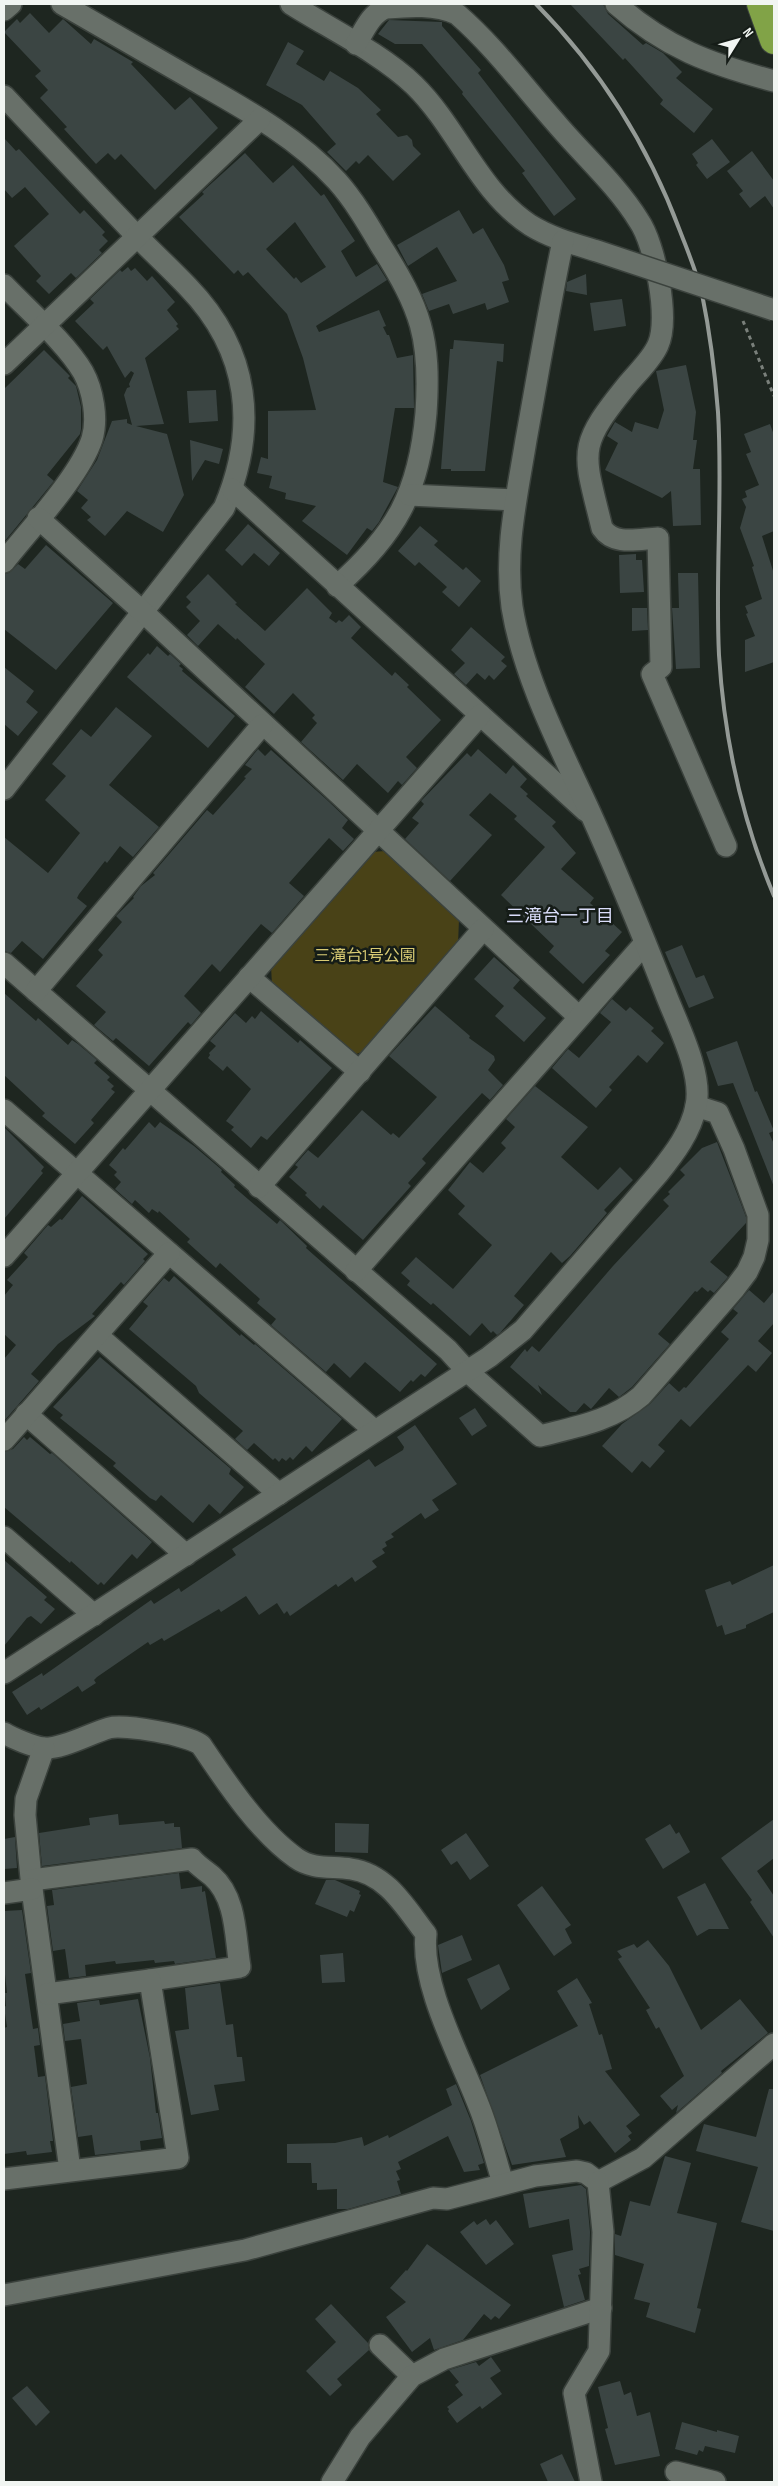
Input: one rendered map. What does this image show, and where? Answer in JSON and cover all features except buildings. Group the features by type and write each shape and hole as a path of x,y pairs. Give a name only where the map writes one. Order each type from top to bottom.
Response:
{"highway":[{"path":"761,4 774,40"}],"street":[{"path":"4,10 11,4"},
{"path":"62,4 260,119 311,155 337,181 358,209 412,298 422,325 428,379 421,446 416,473 409,495 383,542 337,586"},
{"path":"291,4 356,44 414,86 444,122 497,196 512,211 531,225 563,241 774,310"},
{"path":"616,4 649,32 701,58 722,67 774,80"},
{"path":"356,44 371,19 380,10 386,8 428,7 448,9 458,14 505,64 613,188 639,220 647,235 662,298 661,337 652,355 597,424 587,447 587,466 602,528 606,534 616,540 658,538 661,667 652,674 726,846"},
{"path":"4,96 136,236 189,288 205,307 230,351 240,380 245,419 243,446 232,489 224,508 4,789"},
{"path":"4,364 260,119"},
{"path":"4,1673 467,1371 523,1330 658,1174 682,1140 696,1106 697,1089 693,1066 645,943 526,662 512,608 509,558 514,500 563,241"},
{"path":"4,285 63,347 82,372 91,393 94,413 92,437 83,458 4,562"},
{"path":"232,489 592,816"},
{"path":"409,495 514,500"},
{"path":"38,518 143,612 262,725 579,1016"},
{"path":"5,1251 77,1174 480,715"},
{"path":"36,991 262,725"},
{"path":"259,1187 483,929"},
{"path":"356,1271 645,943"},
{"path":"4,963 448,1350 467,1371 540,1436 584,1425 620,1412 640,1396 747,1272 754,1257 758,1240 758,1215 734,1149 718,1113 696,1106"},
{"path":"250,977 360,1072"},
{"path":"4,1110 375,1431"},
{"path":"4,1440 98,1336 169,1253"},
{"path":"98,1336 279,1494"},
{"path":"26,1414 186,1555"},
{"path":"4,1538 94,1615"},
{"path":"4,1733 44,1748 66,1744 112,1727 164,1733 195,1740 202,1745 247,1809 296,1858 317,1867 352,1869 378,1877 393,1891 426,1934 424,1948 428,1978 484,2118 503,2183"},
{"path":"44,1748 26,1800 24,1815 70,2170"},
{"path":"4,1893 32,1885 192,1859 203,1871 212,1876 230,1901 240,1967 47,1994"},
{"path":"4,2179 178,2158 150,1980"},
{"path":"598,2182 643,2158 774,2044"},
{"path":"4,2295 245,2250 434,2198 447,2199 535,2176 577,2171 586,2173 598,2182 603,2232 599,2351 574,2394 591,2482"},
{"path":"332,2482 360,2437 412,2376 444,2358 601,2308"},
{"path":"380,2345 412,2376"},
{"path":"676,2472 715,2482"}],"path":[{"path":"732,296 774,396"}],"green space":[{"name":"三滝台1号公園","path":"385,851 459,919 458,945 369,1049 354,1055 272,984 271,967 372,852"}],"railway":[{"path":"536,4 581,55 620,110 637,139 667,199 700,286 710,338 718,412 720,473 718,625 721,686 736,778 753,838 774,896"}],"district":[{"name":"三滝台一丁目","path":"560,916"}]}
